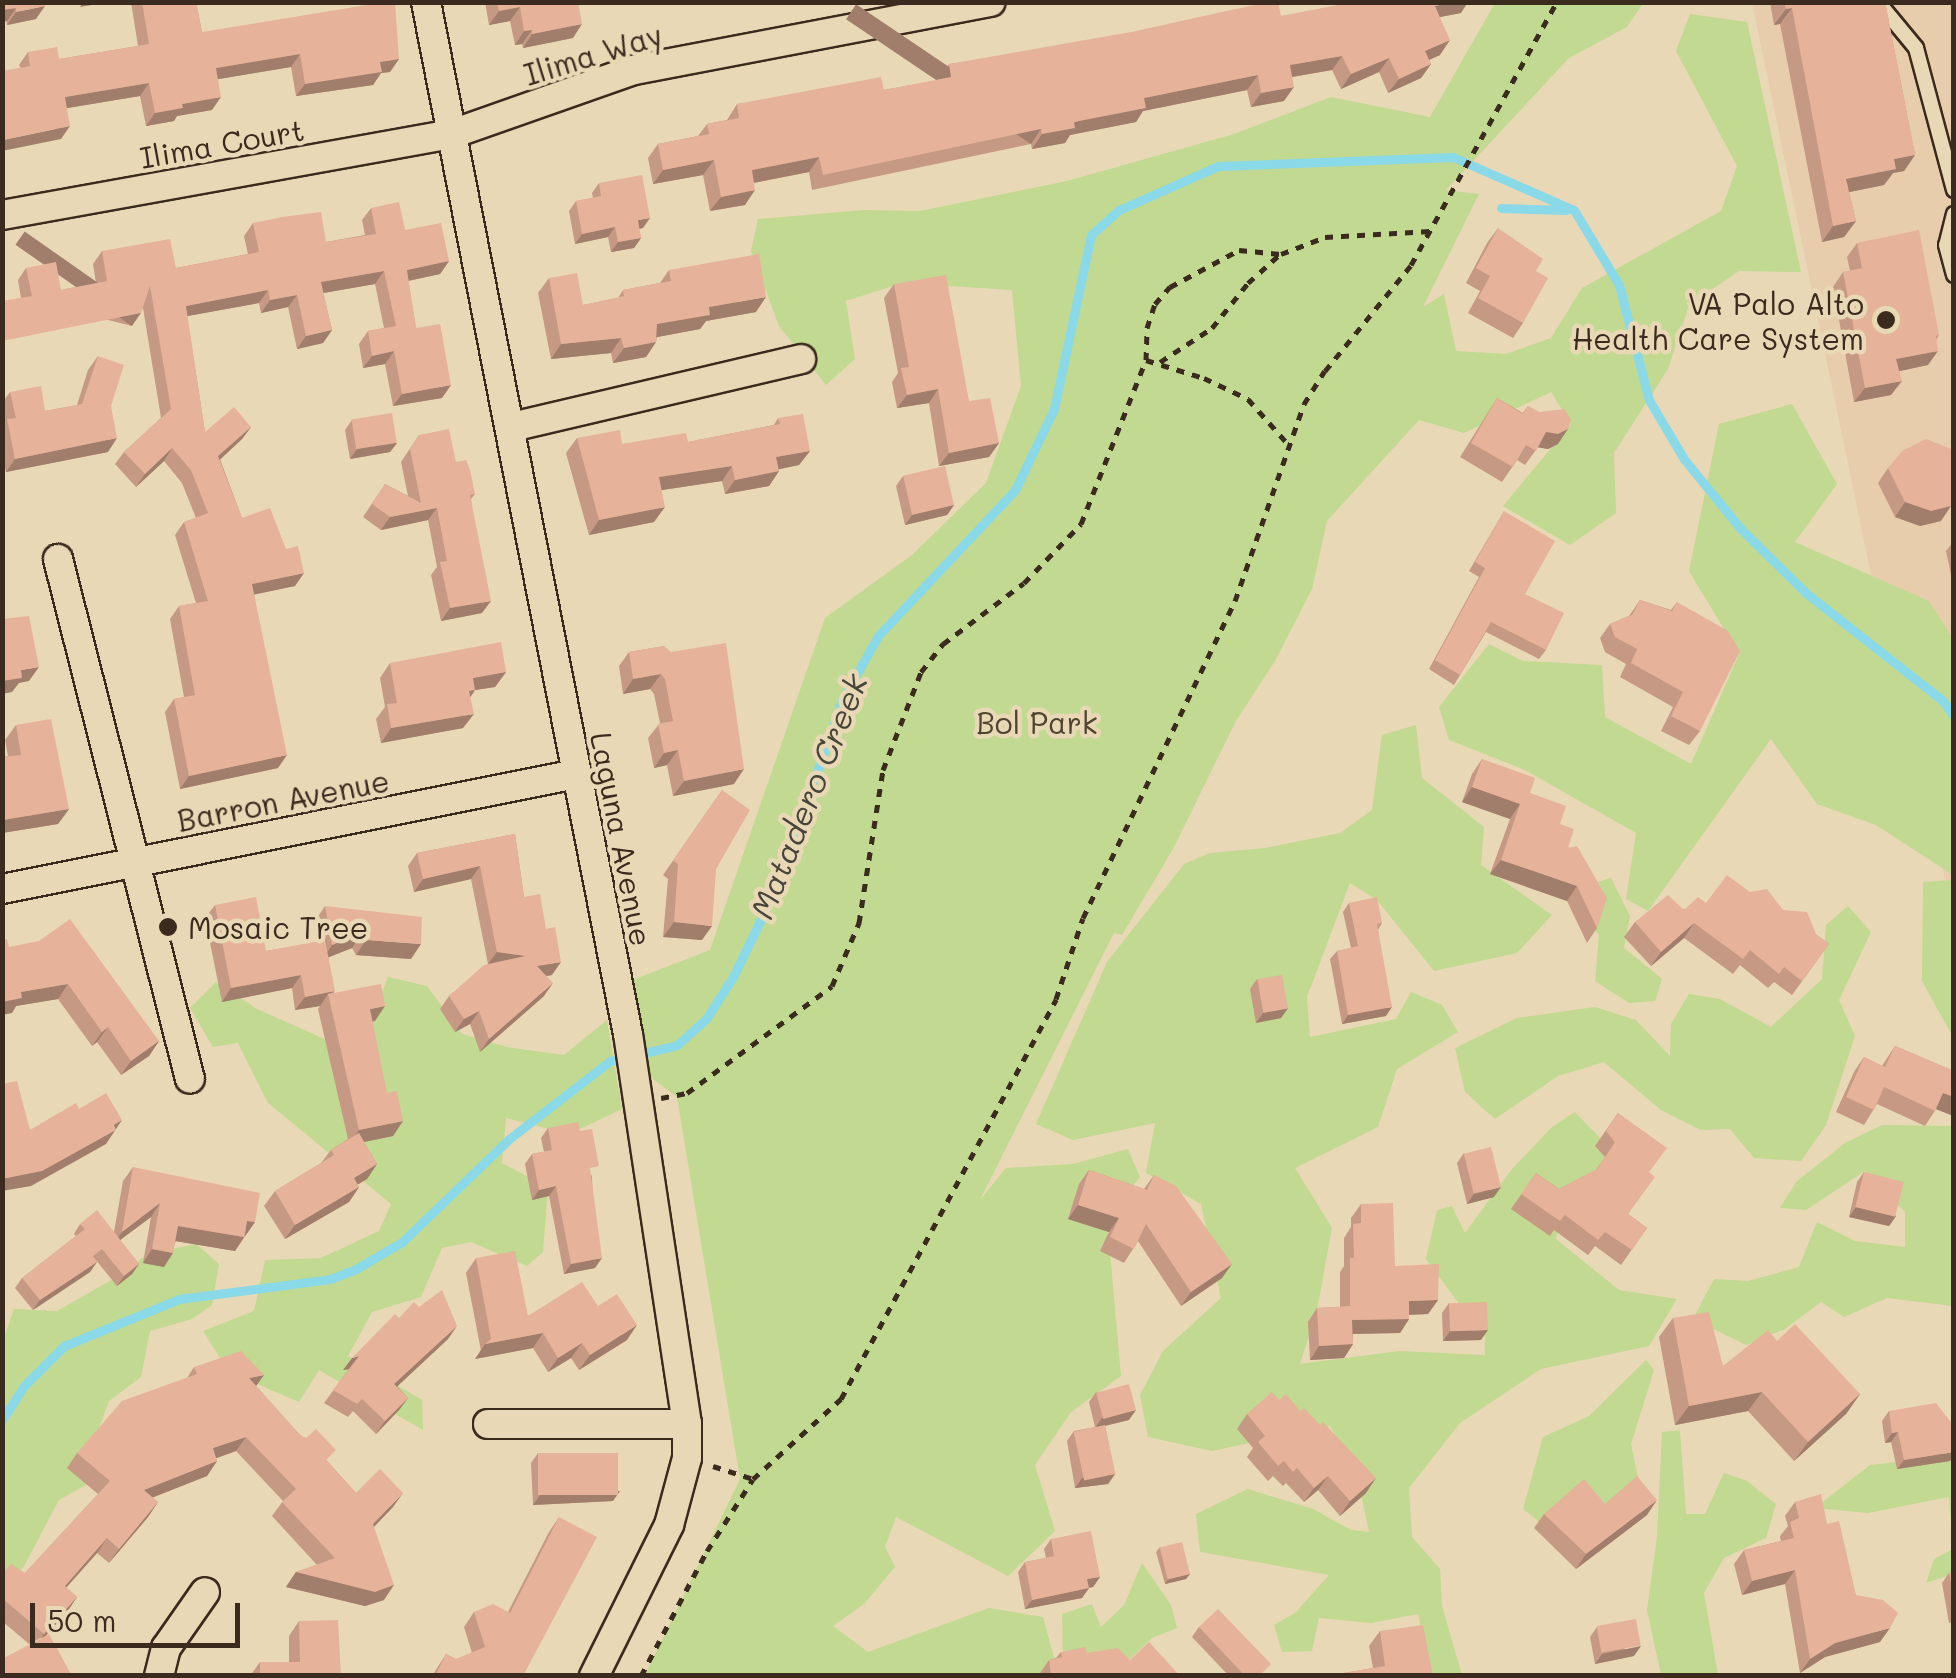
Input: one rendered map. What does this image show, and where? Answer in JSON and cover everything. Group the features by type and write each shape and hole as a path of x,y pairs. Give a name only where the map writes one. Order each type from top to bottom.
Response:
{"street":[{"name":"Laguna Avenue","path":"426,2 628,1034 687,1424 688,1458 669,1525 594,1676"},
{"name":"Ilima Way","path":"452,134 634,70 991,2"},
{"name":"Ilima Court","path":"2,216 452,134"},
{"path":"512,428 801,358"},
{"path":"58,559 190,1079"},
{"name":"Barron Avenue","path":"2,889 576,774"},
{"path":"488,1424 687,1424"},
{"path":"159,1676 166,1648 205,1592"}],"lane":[{"path":"1878,2 1916,48 1954,190"},
{"path":"1954,214 1947,228 1946,244 1954,275"}],"path":[{"path":"641,1676 707,1551 753,1479 841,1399 1056,998 1083,918 1235,601 1288,444 1325,371 1411,265 1557,2"},
{"path":"1160,362 1212,328 1248,283 1281,254 1325,237 1432,231"},
{"path":"637,1089 686,1093 762,1042 832,986 859,923 883,770 921,672 942,644 1024,584 1081,524 1146,360 1146,328 1155,304 1170,287 1240,250 1281,254"},
{"path":"1146,360 1160,362 1248,399 1288,444"},
{"path":"688,1458 753,1479"}],"shaded area":[{"name":"VA Palo Alto Health Care System","path":"1752,3 1953,3 1953,916 1898,661 1884,637"}],"green space":[{"name":"Bol Park","path":"1495,3 1643,3 1627,27 1569,58 1446,190 1479,194 1423,307 1444,294 1456,351 1506,354 1551,338 1582,288 1721,211 1737,166 1676,51 1690,14 1747,22 1801,272 1739,271 1689,305 1668,369 1614,453 1616,513 1570,545 1503,506 1571,424 1551,392 1464,433 1419,420 1327,521 1312,589 1275,661 1236,721 1173,849 1122,935 1114,933 980,1200 1006,1168 1073,1164 1128,1149 1140,1177 1107,1219 1121,1376 1071,1412 1035,1465 1055,1531 1008,1576 896,1517 885,1547 895,1567 864,1604 833,1626 868,1652 989,1608 1043,1617 1054,1658 1041,1675 645,1675 740,1479 677,1097 641,1070 630,981 710,950 825,618 912,555 986,483 1021,386 1012,290 902,283 846,301 855,359 826,385 779,326 751,251 758,219 864,210 920,211 1067,181 1234,134 1331,97 1430,117"},
{"path":"1792,404 1837,484 1795,542 1929,601 1953,639 1953,875 1876,825 1817,804 1771,739 1648,911 1626,899 1636,833 1525,770 1449,740 1439,707 1489,644 1523,661 1602,665 1605,717 1691,764 1739,654 1689,571 1719,424"},
{"path":"1416,725 1422,778 1484,827 1481,865 1552,915 1517,953 1434,971 1377,900 1350,883 1307,997 1310,1037 1396,1019 1411,992 1442,1005 1458,1032 1397,1069 1378,1127 1295,1168 1332,1228 1317,1310 1300,1364 1399,1351 1485,1355 1484,1308 1460,1305 1426,1259 1437,1210 1452,1206 1465,1233 1512,1169 1552,1127 1575,1112 1604,1142 1605,1175 1571,1184 1556,1239 1619,1290 1677,1299 1649,1346 1541,1369 1460,1423 1409,1488 1412,1537 1440,1569 1442,1606 1462,1675 1431,1675 1418,1614 1371,1623 1319,1618 1312,1651 1282,1652 1274,1625 1295,1613 1329,1575 1200,1552 1196,1514 1248,1489 1313,1509 1351,1530 1369,1532 1356,1471 1330,1426 1212,1451 1148,1437 1140,1395 1163,1351 1221,1298 1201,1204 1146,1173 1155,1123 1073,1140 1036,1124 1107,962 1184,864 1210,853 1265,848 1340,833 1372,810 1382,735"},
{"path":"1611,878 1630,916 1624,948 1662,979 1655,1001 1629,1003 1595,981 1599,935 1586,921 1591,884"},
{"path":"1954,880 1953,1037 1922,981 1923,882"},
{"path":"1848,906 1871,932 1839,1000 1855,1036 1826,1125 1801,1161 1754,1158 1730,1129 1701,1130 1661,1110 1604,1062 1558,1076 1495,1119 1465,1092 1455,1048 1517,1018 1595,1007 1636,1020 1670,1056 1671,1024 1689,994 1720,999 1771,1027 1822,979 1826,925"},
{"path":"388,977 427,986 462,1034 507,1047 564,1055 607,1020 622,1109 569,1134 506,1118 502,1163 548,1187 543,1252 527,1266 471,1242 442,1248 421,1297 372,1312 348,1356 422,1400 423,1430 319,1370 299,1402 266,1388 226,1368 203,1331 254,1311 265,1260 321,1258 379,1231 391,1204 268,1103 238,1043 213,1047 190,1008 216,982 257,1009 329,1041 361,1046"},
{"path":"1882,1125 1953,1126 1953,1306 1887,1298 1844,1317 1821,1302 1785,1329 1746,1345 1693,1319 1714,1279 1748,1281 1799,1267 1817,1222 1855,1241 1905,1247 1905,1212 1865,1171 1806,1210 1780,1208 1796,1182 1845,1143"},
{"path":"196,1244 219,1264 212,1305 192,1319 150,1331 141,1377 109,1401 91,1449 86,1485 59,1500 23,1568 3,1582 2,1343 14,1309 57,1311 122,1274 147,1254"},
{"path":"1646,1360 1654,1370 1631,1444 1639,1483 1570,1546 1523,1509 1543,1437 1589,1416"},
{"path":"1680,1430 1686,1514 1705,1514 1724,1473 1747,1481 1776,1504 1766,1538 1724,1558 1704,1593 1718,1675 1661,1675 1647,1610 1657,1537 1662,1432"},
{"path":"1953,1447 1953,1549 1949,1497 1868,1513 1815,1508 1870,1465 1934,1458"},
{"path":"1953,1549 1953,1574 1926,1583 1934,1559"},
{"path":"1142,1563 1171,1605 1177,1628 1152,1638 1130,1659 1089,1672 1063,1657 1062,1614 1092,1604 1101,1627 1124,1605"}],"building":[{"path":"2,2 44,2 45,6 16,12 16,8 2,10"},
{"path":"142,2 196,2 202,32 395,2 399,59 380,62 382,72 305,84 300,54 216,68 221,97 155,113 149,83 65,97 70,126 3,140 2,71 30,66 28,52 57,47 59,59 149,44"},
{"path":"497,2 578,2 582,24 532,34 532,30 524,31 520,7 499,11"},
{"path":"1278,2 1281,16 1353,2 1451,2 1435,6 1450,40 1425,51 1431,64 1399,79 1389,58 1351,74 1342,56 1290,65 1294,87 1261,93 1258,75 1144,98 1146,108 1074,122 1075,128 1042,134 1041,129 823,175 819,157 752,170 755,190 721,197 714,160 663,170 658,144 709,134 707,124 739,118 737,104 881,77 884,90 951,77 949,64 1131,32"},
{"path":"1784,2 1885,2 1915,155 1894,159 1896,169 1846,179 1856,221 1833,226 1792,8 1786,9"},
{"path":"642,175 650,218 638,220 641,238 618,242 615,227 582,234 576,201 601,196 599,183"},
{"path":"399,202 405,230 441,223 449,261 407,270 416,328 440,324 451,385 402,394 394,351 372,356 368,331 396,326 384,271 321,282 332,330 306,336 297,295 270,300 268,290 186,306 205,432 234,407 251,427 218,456 242,518 270,508 286,549 298,546 304,573 252,584 287,755 189,776 174,699 195,695 179,606 208,601 184,522 208,513 191,470 172,448 145,474 124,452 171,409 150,286 141,313 2,341 2,301 32,296 26,268 56,262 61,290 107,281 102,251 170,239 176,268 259,252 253,223 282,217 321,212 326,242 376,234 371,208"},
{"path":"1498,228 1543,259 1536,271 1548,278 1523,323 1478,298 1490,276 1476,268"},
{"path":"1919,230 1939,335 1938,351 1896,359 1902,381 1865,388 1843,272 1862,268 1857,243"},
{"path":"759,254 766,297 709,307 710,315 657,324 656,342 624,348 621,338 561,344 549,278 577,273 583,305 624,296 623,290 671,281 669,270"},
{"path":"946,275 969,401 990,398 999,443 949,453 938,389 907,395 901,368 909,367 894,284"},
{"path":"98,356 124,365 111,406 117,438 15,459 7,419 16,418 10,392 41,386 45,411 82,404"},
{"path":"1497,398 1523,414 1528,406 1540,412 1565,409 1571,420 1568,429 1558,434 1546,432 1536,451 1526,445 1513,467 1471,443"},
{"path":"392,413 397,443 356,449 352,419"},
{"path":"803,414 810,451 776,457 779,471 735,480 732,466 659,477 665,507 599,520 577,438 620,430 622,444 686,433 688,442 780,424 778,418"},
{"path":"449,429 456,462 466,460 470,470 475,494 470,495 491,601 450,608 440,562 447,561 437,508 390,517 372,504 385,484 421,503 410,449 419,435"},
{"path":"1926,439 1954,450 1954,502 1931,511 1905,502 1888,468 1902,451"},
{"path":"945,466 954,505 912,515 903,476"},
{"path":"1504,511 1555,541 1525,594 1564,613 1546,650 1491,622 1460,675 1435,660 1485,568 1475,562"},
{"path":"1640,600 1672,611 1677,602 1728,631 1740,651 1700,731 1671,716 1683,692 1631,663 1637,649 1615,637 1610,624 1632,615"},
{"path":"29,616 39,667 21,670 22,678 2,681 2,619"},
{"path":"501,642 506,672 473,678 475,690 469,691 474,714 391,728 387,704 397,703 390,663"},
{"path":"726,643 744,769 684,781 678,750 664,753 658,724 673,721 665,679 661,674 633,679 629,652 664,646 671,652"},
{"path":"51,719 69,809 3,820 2,757 21,755 16,725"},
{"path":"1482,759 1535,778 1530,793 1566,806 1560,824 1574,829 1568,848 1577,846 1607,898 1597,928 1577,886 1501,860 1520,804 1472,787"},
{"path":"722,790 750,810 716,869 712,926 674,922 678,864 673,861"},
{"path":"515,834 524,897 540,894 546,929 555,927 561,962 537,966 553,983 489,1039 479,1011 464,1019 449,996 484,965 526,956 497,952 480,866 423,879 417,853"},
{"path":"1727,875 1750,892 1767,889 1783,910 1807,912 1816,934 1829,944 1802,981 1784,967 1779,974 1750,950 1743,959 1694,923 1661,952 1635,922 1668,895 1684,910 1698,897 1706,903"},
{"path":"256,897 266,951 325,940 335,991 305,997 301,975 231,988 215,905"},
{"path":"1377,897 1382,923 1377,924 1392,1007 1348,1015 1337,951 1358,946 1349,903"},
{"path":"325,906 422,917 421,944 366,940 362,933 332,945"},
{"path":"70,919 159,1041 131,1061 108,1027 102,1032 68,984 21,992 22,998 2,1002 2,941 7,939 9,947 39,941"},
{"path":"1282,975 1288,1008 1263,1013 1257,979"},
{"path":"381,984 385,1006 370,1009 387,1093 397,1091 403,1121 359,1130 328,994"},
{"path":"1895,1046 1954,1071 1954,1097 1943,1093 1935,1111 1884,1087 1874,1110 1846,1097 1864,1057 1885,1067"},
{"path":"17,1081 30,1130 76,1103 79,1109 106,1093 122,1120 114,1125 116,1130 42,1171 2,1179 2,1084"},
{"path":"1618,1113 1667,1148 1649,1172 1655,1177 1628,1214 1647,1228 1632,1250 1605,1232 1598,1240 1565,1215 1560,1221 1521,1194 1536,1173 1559,1189 1597,1169 1615,1142 1606,1131"},
{"path":"578,1122 580,1131 592,1129 599,1166 590,1168 602,1258 571,1264 556,1186 539,1190 532,1154 552,1150 548,1128"},
{"path":"359,1133 377,1164 354,1178 359,1187 295,1225 275,1191 334,1155 331,1150"},
{"path":"1491,1147 1501,1187 1474,1194 1464,1154"},
{"path":"133,1167 260,1193 255,1222 247,1221 244,1237 178,1226 173,1253 152,1249 160,1203 122,1232"},
{"path":"1089,1170 1147,1190 1154,1175 1176,1186 1232,1264 1191,1292 1146,1224 1134,1249 1110,1237 1119,1218 1078,1205"},
{"path":"1864,1172 1904,1182 1895,1217 1855,1207"},
{"path":"1393,1203 1395,1266 1439,1264 1438,1300 1409,1301 1409,1319 1352,1320 1353,1344 1319,1346 1317,1308 1350,1306 1353,1224 1361,1223 1361,1204"},
{"path":"97,1210 139,1264 124,1276 102,1249 93,1256 97,1262 40,1300 22,1278 85,1229 80,1224"},
{"path":"515,1251 528,1316 582,1282 598,1306 617,1294 637,1325 590,1355 582,1343 558,1358 543,1333 485,1344 491,1339 476,1258"},
{"path":"442,1290 457,1326 394,1384 408,1398 385,1421 362,1399 357,1404 333,1390 359,1356 352,1358 395,1314 399,1318 414,1302 419,1307"},
{"path":"1487,1302 1488,1330 1450,1331 1449,1303"},
{"path":"1709,1312 1723,1366 1768,1330 1777,1341 1795,1324 1860,1394 1808,1442 1762,1392 1689,1406 1673,1318"},
{"path":"241,1351 264,1375 249,1378 300,1435 306,1438 316,1429 336,1450 326,1460 356,1493 380,1469 403,1493 373,1524 394,1585 375,1592 296,1572 335,1558 282,1502 296,1489 246,1437 213,1448 217,1461 144,1490 158,1502 119,1549 107,1538 65,1586 77,1597 44,1634 2,1598 2,1574 11,1564 25,1573 110,1481 77,1453 122,1401 197,1374 194,1367"},
{"path":"1129,1384 1136,1410 1103,1419 1096,1393"},
{"path":"1272,1392 1279,1400 1286,1394 1300,1411 1304,1408 1320,1425 1323,1422 1376,1478 1350,1501 1328,1476 1314,1488 1297,1468 1293,1472 1284,1461 1278,1466 1258,1442 1265,1436 1247,1414"},
{"path":"1936,1403 1954,1426 1954,1452 1904,1460 1898,1432 1892,1433 1889,1411"},
{"path":"1105,1425 1115,1474 1084,1481 1074,1432"},
{"path":"538,1453 618,1453 618,1495 538,1495"},
{"path":"1637,1476 1657,1500 1586,1554 1544,1514 1584,1479 1605,1504"},
{"path":"1821,1494 1827,1524 1839,1521 1856,1595 1883,1600 1898,1613 1890,1628 1835,1643 1810,1659 1795,1570 1752,1581 1744,1550 1794,1538 1790,1522 1799,1518 1795,1502"},
{"path":"559,1517 597,1537 523,1676 435,1676 446,1654 456,1659 485,1647 474,1612 493,1604 510,1613"},
{"path":"1091,1531 1100,1577 1087,1579 1089,1588 1032,1600 1025,1562 1054,1556 1051,1539"},
{"path":"1182,1542 1190,1574 1168,1580 1160,1548"},
{"path":"1954,1572 1954,1598 1949,1573"},
{"path":"1218,1609 1271,1664 1259,1676 1245,1676 1199,1627"},
{"path":"1636,1619 1641,1646 1601,1653 1597,1626"},
{"path":"338,1620 341,1676 260,1676 260,1662 300,1662 299,1621"},
{"path":"1423,1625 1433,1676 1344,1676 1385,1666 1380,1631"},
{"path":"49,1634 72,1676 2,1676 2,1659"},
{"path":"1149,1642 1180,1676 1051,1676 1049,1660 1062,1657 1061,1652 1085,1647 1087,1653 1118,1648 1130,1660"}],"waterway":[{"name":"Matadero Creek","path":"2,1420 24,1386 64,1346 179,1299 330,1279 356,1269 402,1242 509,1139 610,1061 677,1045 706,1019 733,977 777,886 842,700 878,636 1015,490 1054,409 1091,235 1119,210 1218,166 1453,157 1574,210 1619,285 1649,400 1684,459 1740,528 1806,593 1943,701 1954,716"},
{"path":"1501,208 1566,210"}],"place":[{"name":"VA Palo Alto Health Care System","path":"1886,320"},
{"name":"Mosaic Tree","path":"168,927"}]}
